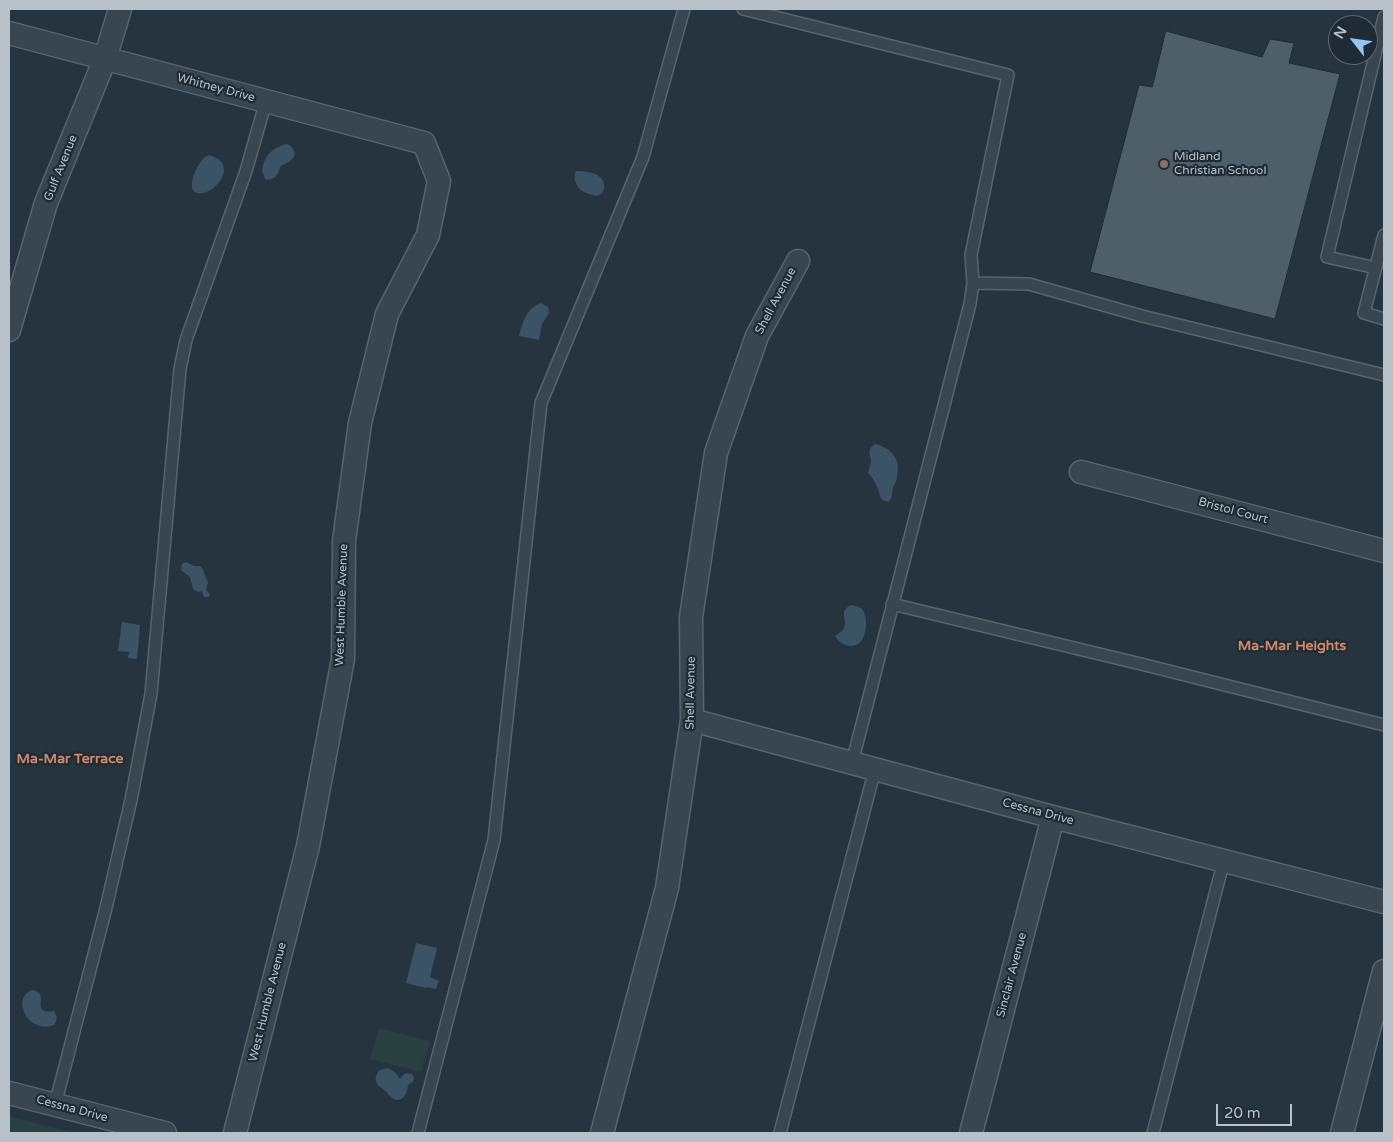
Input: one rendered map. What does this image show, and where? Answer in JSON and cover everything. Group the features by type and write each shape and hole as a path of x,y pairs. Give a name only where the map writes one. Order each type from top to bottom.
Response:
{"street":[{"name":"Gulf Avenue","path":"9,330 46,204 106,59 120,9"},
{"name":"Whitney Drive","path":"9,33 424,144"},
{"name":"West Humble Avenue","path":"235,1133 308,846 343,659 344,541 360,422 387,314 428,235 439,181 424,144"},
{"name":"Shell Avenue","path":"602,1133 667,888 692,720 691,618 716,453 757,336 798,261"},
{"name":"Bristol Court","path":"1081,472 1384,551"},
{"name":"Cessna Drive","path":"692,720 1053,817 1384,902"},
{"name":"Sinclair Avenue","path":"970,1133 1053,817"},
{"path":"1342,1133 1384,971"},
{"name":"Cessna Drive","path":"9,1093 165,1133"}],"lane":[{"path":"418,1133 494,840 541,403 643,157 684,9"},
{"path":"742,9 1008,75 971,255 973,283 970,304 852,763"},
{"path":"1376,268 1327,257 1384,17"},
{"path":"55,1105 106,908 131,800 151,694 180,368 186,340 246,171 266,101"},
{"path":"1384,235 1364,313 1384,319"},
{"path":"973,283 1029,284 1142,316 1384,375"},
{"path":"892,604 1384,725"},
{"path":"780,1133 875,769"},
{"path":"1153,1133 1224,860"}],"green space":[{"path":"379,1028 430,1041 421,1072 370,1059"},
{"path":"9,1116 74,1133 9,1133"}],"water":[{"path":"286,144 293,149 294,157 280,167 276,177 265,179 262,170 267,157 273,150"},
{"path":"209,155 219,160 223,166 224,173 221,180 210,191 197,193 192,187 193,177 201,162"},
{"path":"576,171 598,175 604,182 602,193 597,196 581,191 575,180"},
{"path":"541,303 548,307 549,313 542,324 539,340 519,336 529,312"},
{"path":"875,444 890,451 898,465 897,480 893,488 892,497 888,502 881,498 876,485 868,473 871,462 870,451 871,447"},
{"path":"186,562 194,566 200,566 203,569 208,582 206,590 210,594 209,597 204,597 202,591 198,592 193,589 190,577 181,570 182,564"},
{"path":"851,605 862,609 866,624 862,640 855,645 847,646 835,636 842,631 845,624 845,611"},
{"path":"122,622 140,625 137,659 128,658 129,652 118,651"},
{"path":"416,943 437,948 430,977 439,981 436,989 406,983"},
{"path":"33,990 40,994 42,1009 54,1011 57,1018 54,1025 44,1027 36,1025 25,1014 22,1006 23,999 26,994"},
{"path":"387,1068 395,1072 400,1079 406,1073 412,1074 414,1077 413,1082 408,1085 405,1096 400,1100 394,1099 377,1083 376,1075 378,1072"}],"building":[{"path":"1166,31 1262,57 1270,39 1294,43 1289,63 1340,74 1275,319 1090,272 1139,85 1152,87"}],"place":[{"name":"Midland Christian School","path":"1164,164"}],"district":[{"name":"Ma-Mar Heights","path":"1292,646"},
{"name":"Ma-Mar Terrace","path":"70,759"}]}
